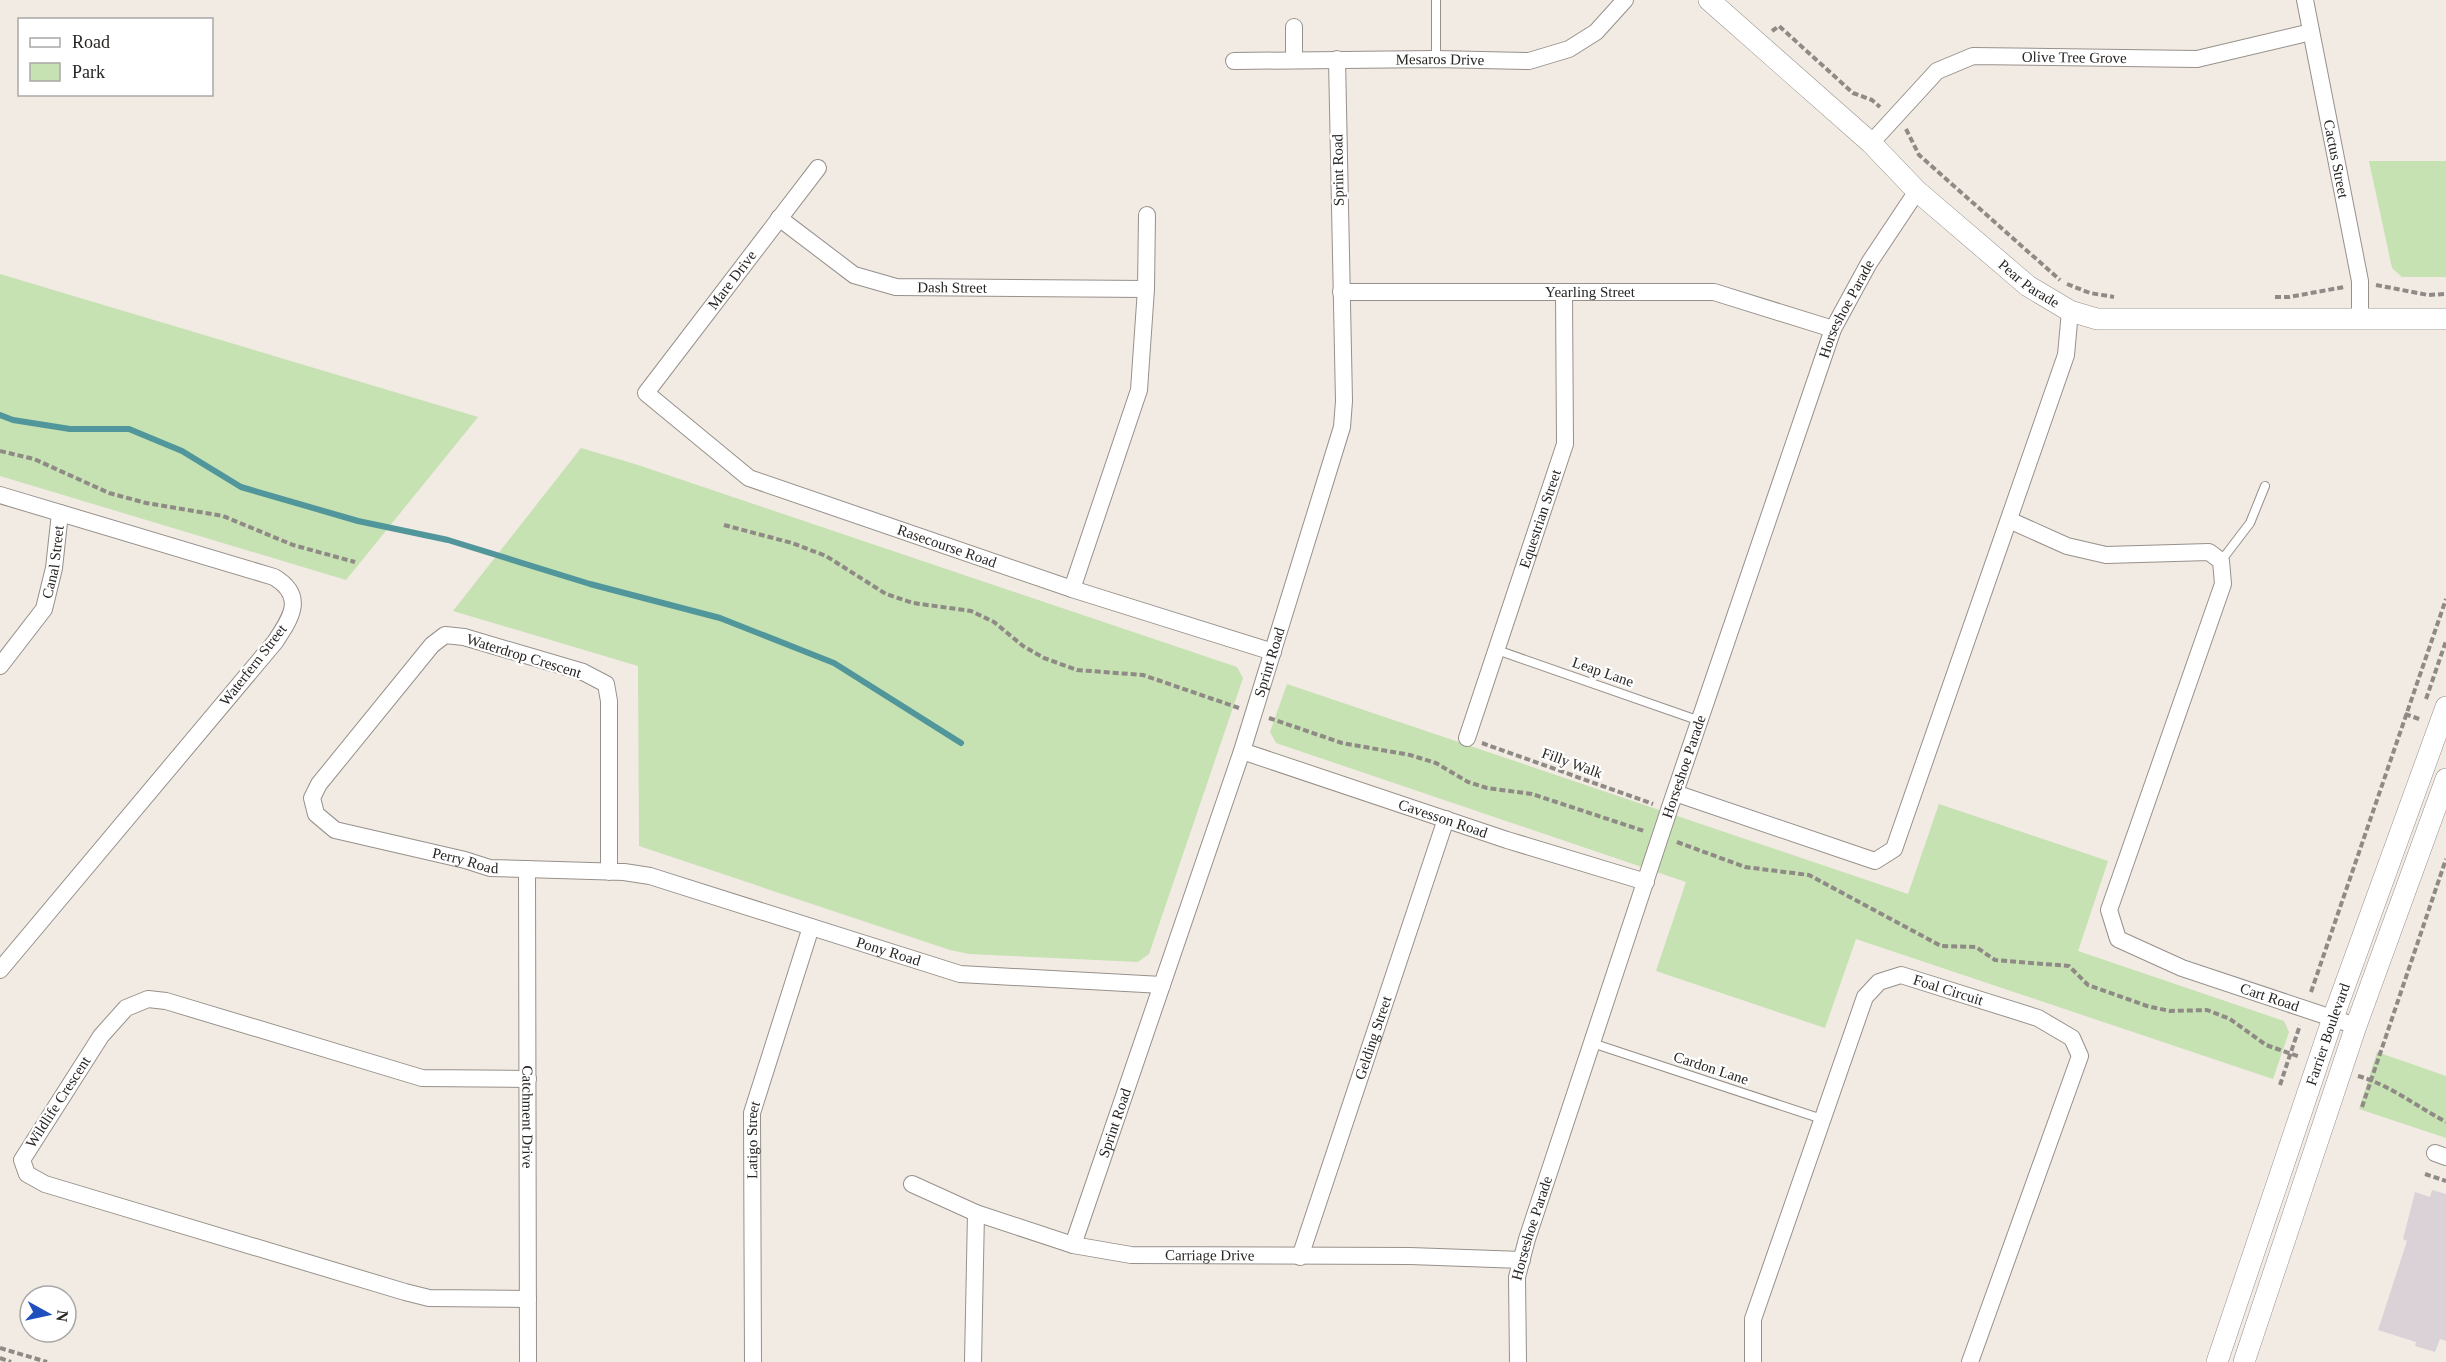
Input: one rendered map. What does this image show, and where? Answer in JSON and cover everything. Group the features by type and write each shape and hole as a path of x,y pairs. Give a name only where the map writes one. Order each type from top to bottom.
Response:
{"street":[{"name":"Mesaros Drive","path":"1234,61 1436,59 1529,61 1569,49 1596,32 1625,0"},
{"name":"Pear Parade","path":"1710,0 1871,143 1917,191 2028,286 2070,311 2097,319 2446,319"},
{"name":"Cactus Street","path":"2305,0 2361,286 2361,319"},
{"path":"1294,27 1294,60"},
{"name":"Olive Tree Grove","path":"1871,143 1937,71 1972,56 2197,59 2312,32"},
{"name":"Sprint Road","path":"1073,1245 1242,751 1342,427 1344,401 1336,59"},
{"name":"Mare Drive","path":"646,393 818,168"},
{"name":"Horseshoe Parade","path":"1518,1362 1517,1277 1669,810 1833,329 1869,264 1917,191"},
{"path":"1072,589 1139,390 1146,289 1147,215"},
{"name":"Dash Street","path":"779,218 854,275 896,287 1146,289"},
{"name":"Yearling Street","path":"1341,292 1714,292 1833,329"},
{"name":"Equestrian Street","path":"1467,738 1565,444 1564,292"},
{"path":"1675,793 1875,861 1894,849 2066,355 2070,311"},
{"name":"Rasecourse Road","path":"646,393 749,478 1072,589 1273,652"},
{"name":"Waterfern Street","path":"0,495 274,577 286,584 291,591 292,612 275,642 0,970"},
{"name":"Canal Street","path":"0,666 44,609 54,568 60,513"},
{"path":"2009,520 2067,546 2106,555 2209,552 2221,561"},
{"name":"Cart Road","path":"2221,561 2223,584 2109,910 2118,939 2182,968 2356,1026"},
{"name":"Waterdrop Crescent","path":"316,814 312,798 319,784 432,645 445,635 464,637 584,672 606,684 609,701 617,872"},
{"name":"Farrier Boulevard","path":"2217,1362 2333,1018 2446,710"},
{"name":"Cavesson Road","path":"1242,751 1646,882"},
{"name":"Farrier Boulevard","path":"2244,1362 2356,1026 2446,779"},
{"name":"Perry Road","path":"316,814 335,830 465,860 490,868 617,872"},
{"name":"Gelding Street","path":"1300,1257 1446,819"},
{"name":"Catchment Drive","path":"527,870 528,1362"},
{"name":"Pony Road","path":"617,872 650,876 960,974 1162,985"},
{"name":"Latigo Street","path":"753,1362 752,1113 811,927"},
{"name":"Foal Circuit","path":"1753,1362 1753,1319 1865,997 1879,981 1901,975 2038,1018 2072,1038 2080,1056 1970,1362"},
{"name":"Wildlife Crescent","path":"528,1079 422,1078 166,1001 148,999 126,1008 101,1036 22,1160 27,1174 45,1184 405,1292 429,1298 528,1299"},
{"name":"Carriage Drive","path":"912,1184 976,1214 1073,1245 1131,1254 1410,1256 1522,1260"},
{"path":"973,1362 976,1214"}],"lane":[{"path":"1436,59 1437,0"},
{"path":"2221,561 2250,523 2265,486"},
{"name":"Leap Lane","path":"1497,650 1700,721"},
{"name":"Cardon Lane","path":"1592,1043 1822,1119"}],"path":[{"path":"1758,44 1779,26 1852,93 1872,100 1894,117 1907,130 1919,155 2062,282 2090,293 2126,297"},
{"path":"2265,297 2289,297 2328,288 2381,285 2428,295 2446,294"},
{"path":"0,451 34,459 109,493 146,503 223,516 293,545 355,562"},
{"path":"724,525 792,543 826,556 886,594 913,603 971,611 994,622 1023,646 1044,658 1077,670 1143,675 1342,743 1410,755 1436,763 1468,782 1487,788 1532,794 1745,867 1809,875 1941,946 1976,947 1995,960 2069,966 2088,985 2147,1006 2170,1011 2207,1010 2230,1019 2266,1045 2318,1064"},
{"path":"2280,1084 2446,599"},
{"name":"Filly Walk","path":"1467,738 1669,810"},
{"path":"2362,1107 2446,859"},
{"path":"2341,1070 2371,1079 2390,1088 2414,1105 2446,1122"},
{"path":"2425,1174 2446,1181"},
{"path":"0,1348 48,1362"},
{"path":"0,1358 11,1362"}],"green space":[{"path":"2369,161 2446,161 2446,277 2402,277 2392,268"},
{"path":"0,274 478,417 346,580 0,476"},
{"path":"581,448 638,465 1237,667 1243,678 1149,954 1138,962 969,954 950,950 639,846 638,666 453,611"},
{"path":"1287,684 1908,894 1939,804 2108,861 2078,951 2284,1021 2289,1032 2273,1079 1856,939 1825,1028 1656,971 1686,882 1276,743 1270,732"},
{"path":"2377,1052 2446,1076 2446,1138 2359,1109"}],"building":[{"path":"2432,1190 2446,1194 2446,1341 2440,1339 2435,1352 2415,1346 2416,1342 2378,1330 2407,1241 2403,1239 2415,1192 2430,1197"}],"waterway":[{"path":"0,415 13,420 70,429 129,429 182,451 241,487 358,521 448,540 590,584 720,618 834,663 961,743"}]}
